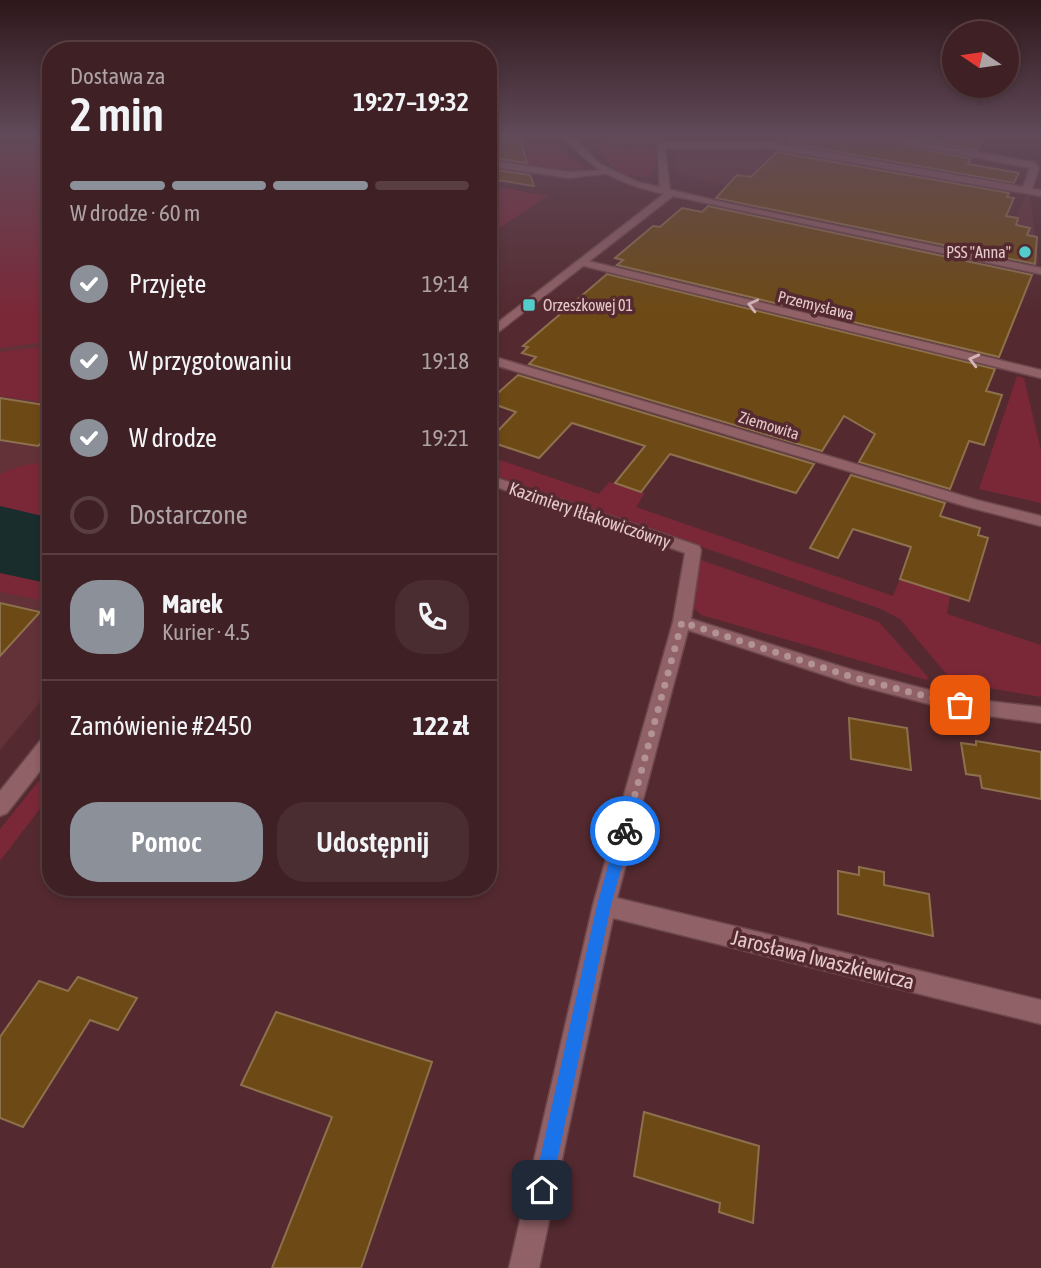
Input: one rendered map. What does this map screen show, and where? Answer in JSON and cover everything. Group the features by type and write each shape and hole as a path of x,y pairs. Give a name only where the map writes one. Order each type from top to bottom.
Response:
{"street":[{"path":"497,330 584,263 664,195"},
{"path":"683,195 1041,271"},
{"name":"Przemysława","path":"584,263 1041,374"},
{"name":"Ziemowita","path":"497,362 989,509 1041,521"},
{"name":"Kazimiery Iłłakowiczówny","path":"497,482 692,550 682,622"},
{"path":"524,1268 604,905 682,622 852,677 960,705 1041,715"},
{"path":"0,807 42,753"},
{"name":"Jarosława Iwaszkiewicza","path":"604,905 1041,1012"}],"shaded area":[{"path":"0,195 42,195 42,342 0,348"},
{"path":"497,195 548,196 497,229"},
{"path":"1026,195 1030,196 1039,264 998,258 1006,252 1009,232"},
{"path":"0,215 42,222 42,700 0,750"},
{"path":"42,347 42,402 0,396 0,352"},
{"path":"1017,376 1024,378 1041,451 1041,503 979,489"},
{"path":"497,459 599,494 609,482 645,493 636,507 893,596 900,579 950,595 947,614 1041,645 1041,697 953,682 900,619 881,609 497,476"},
{"path":"42,462 42,600 0,592 0,474 20,466"},
{"path":"698,559 879,622 928,677 927,680 701,615 690,604"},
{"path":"42,777 42,806 0,861 0,829"}],"water":[{"path":"0,506 42,516 42,582 0,573"}],"building":[{"path":"719,195 1008,195 1014,198 1006,216 1018,218 1016,225 1030,228 1027,235 1037,237 1035,264 716,198"},
{"path":"708,206 1032,275 999,357 617,265 623,260 615,258 653,226 660,227 682,208 702,212"},
{"path":"607,274 995,369 986,391 1002,395 984,445 969,441 950,489 859,462 875,434 844,416 822,451 529,364 536,357 522,353 528,347 523,346"},
{"path":"518,375 814,464 796,493 670,454 641,492 615,483 645,446 572,423 539,458 497,444 497,432 516,412 497,405 497,394"},
{"path":"0,398 42,405 42,442 38,446 0,440"},
{"path":"851,475 945,503 940,516 980,528 978,535 988,538 969,601 900,579 911,547 853,529 838,558 810,548"},
{"path":"0,603 40,612 0,656"},
{"path":"849,718 907,728 911,770 851,759"},
{"path":"976,741 1041,752 1041,799 982,788 980,776 966,774 961,743 976,745"},
{"path":"859,867 884,872 884,885 929,894 933,936 838,914 838,871 859,875"},
{"path":"78,977 137,998 118,1030 90,1020 23,1127 0,1118 0,1037 39,981 68,991"},
{"path":"276,1012 432,1062 361,1268 272,1268 332,1117 241,1085"},
{"path":"644,1112 759,1146 753,1223 719,1212 720,1203 634,1176"}],"way so far":[{"path":"625,831 682,622 852,677 960,705"}],"place":[{"name":"PSS \"Anna\"","path":"1025,252"},
{"name":"Orzeszkowej 01","path":"529,305"}],"route":[{"path":"542,1190 604,905 625,831"}]}
